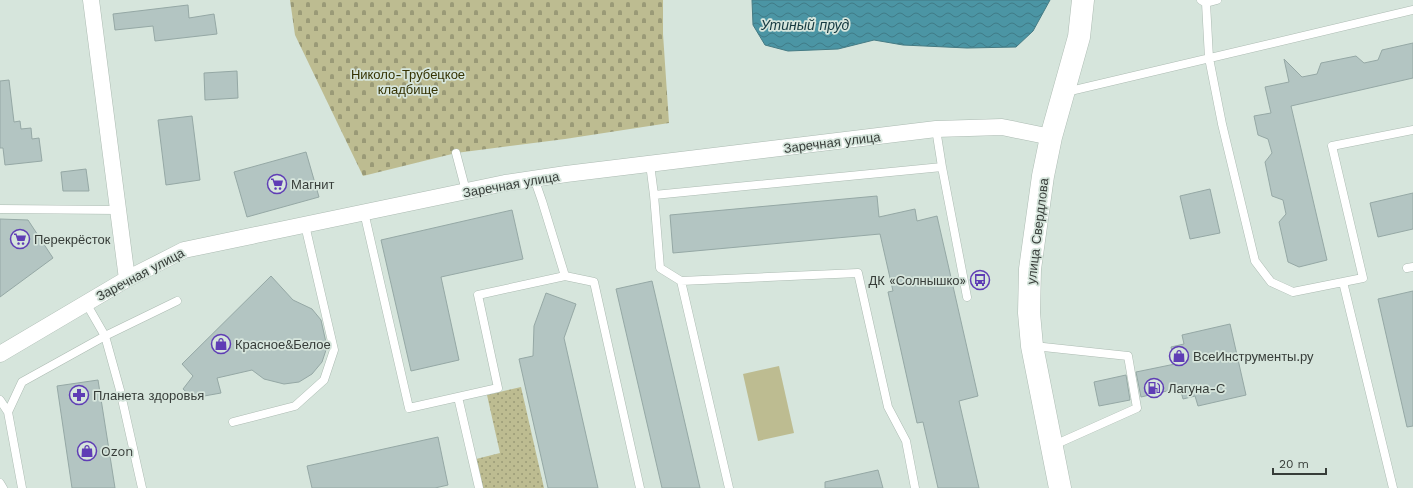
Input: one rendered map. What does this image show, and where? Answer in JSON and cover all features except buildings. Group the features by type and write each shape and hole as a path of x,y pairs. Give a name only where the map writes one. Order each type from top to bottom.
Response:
{"main road":[{"name":"улица Свердлова","path":"1060,488 1032,346 1029,313 1030,270 1043,176 1051,137 1079,37 1083,0"}],"street":[{"path":"91,0 127,278"},
{"name":"Заречная улица","path":"0,354 127,278 184,250 305,224 534,178 936,130 1002,128 1051,137"}],"lane":[{"path":"1217,0 1204,1 1209,58 1222,124 1255,261 1271,282 1293,292 1363,278 1332,146 1413,130"},
{"path":"1063,93 1413,10"},
{"path":"936,130 967,297"},
{"path":"456,153 466,191"},
{"path":"650,164 660,268 681,281 858,273 888,407 906,441 915,488"},
{"path":"654,195 942,168"},
{"path":"534,178 565,276"},
{"path":"0,209 118,210"},
{"path":"364,212 409,408 498,388 478,295 565,276 594,282 640,488"},
{"path":"233,422 295,406 324,380 334,350 305,224"},
{"path":"681,281 728,488"},
{"path":"1343,282 1393,488"},
{"path":"8,412 22,382 105,336 177,301"},
{"path":"86,303 105,336 120,390 142,488"},
{"path":"1032,346 1128,356 1137,408 1051,446"},
{"path":"458,397 479,488"},
{"path":"0,400 8,412 22,488"},
{"path":"0,483 3,488"}],"green space":[{"name":"Николо-Трубецкое кладбище","path":"290,0 663,0 663,34 669,123 565,139 456,153 363,176 295,35"},
{"path":"779,366 794,433 758,441 743,374"},
{"path":"521,387 544,488 482,488 476,459 500,453 487,395"}],"water":[{"name":"Утиный пруд","path":"752,0 1050,0 1033,31 1016,47 967,48 903,45 874,40 838,49 788,51 765,45 753,25"}],"place":[{"name":"Магнит","path":"277,184"},
{"name":"Перекрёсток","path":"20,239"},
{"name":"ДК «Солнышко»","path":"980,280"},
{"name":"Красное&Белое","path":"221,344"},
{"name":"ВсеИнструменты.ру","path":"1179,356"},
{"name":"Лагуна-С","path":"1154,388"},
{"name":"Планета здоровья","path":"79,395"},
{"name":"Ozon","path":"87,451"}]}
